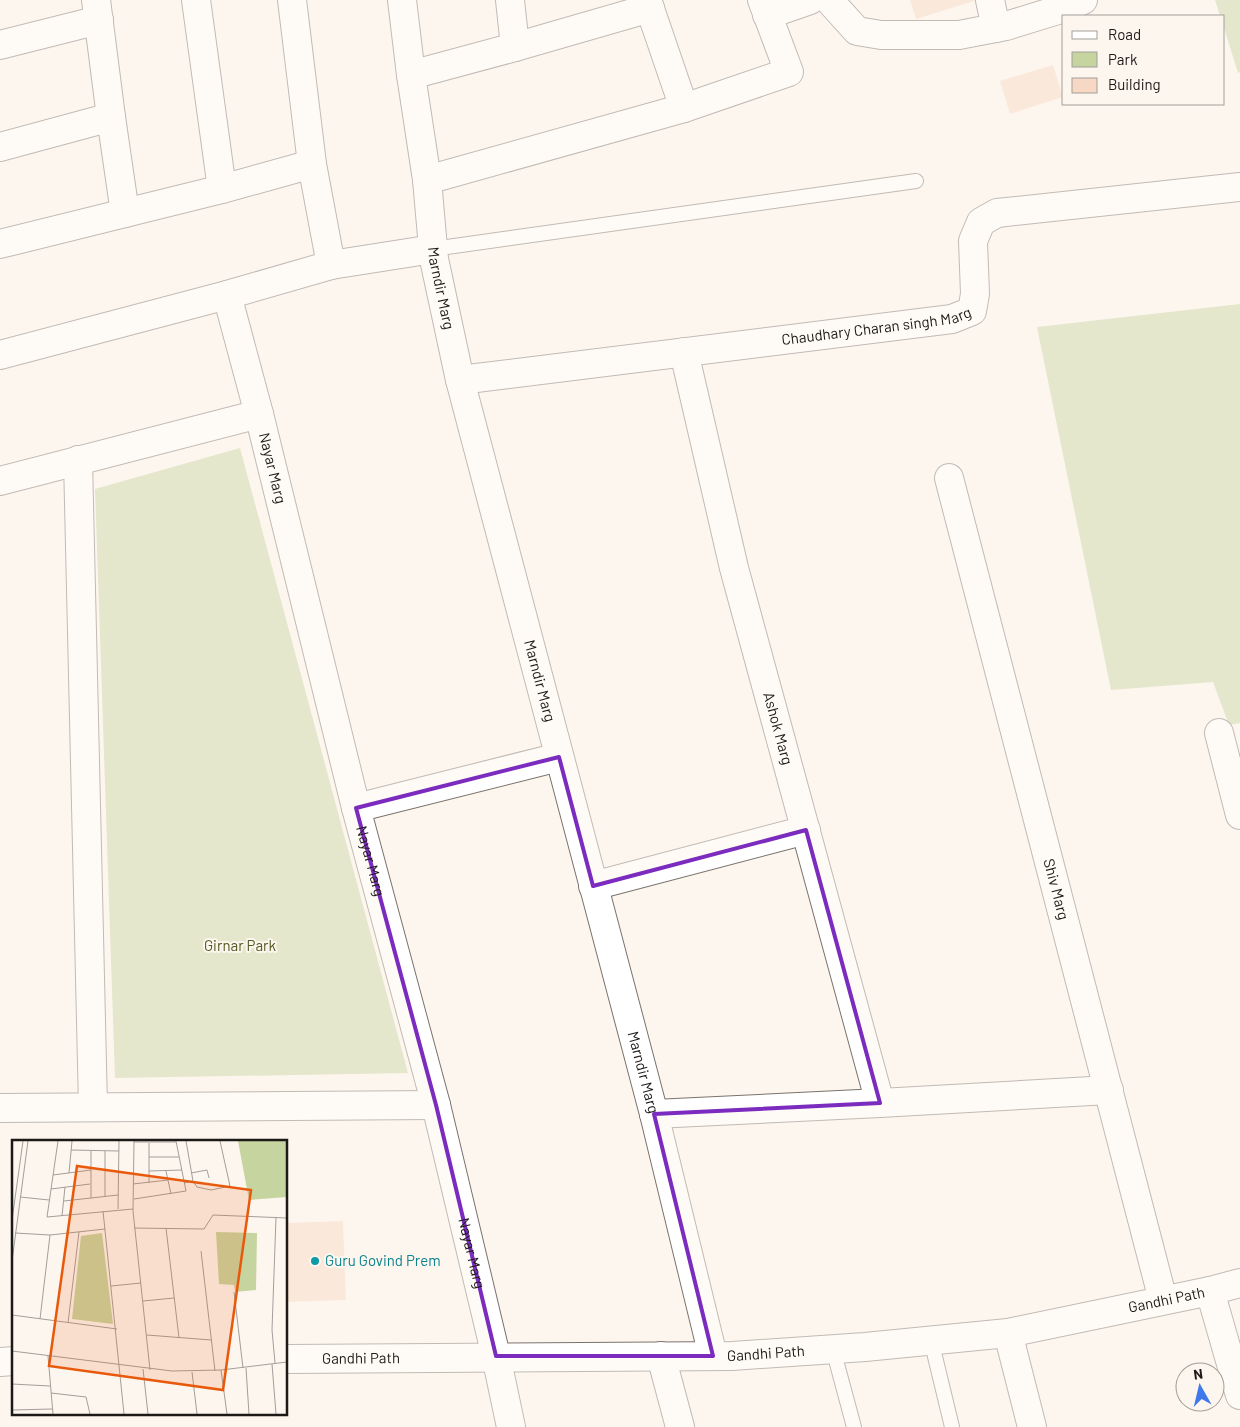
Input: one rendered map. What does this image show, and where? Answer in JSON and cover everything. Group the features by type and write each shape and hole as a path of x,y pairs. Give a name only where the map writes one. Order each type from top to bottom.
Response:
{"street":[{"path":"196,0 222,189"},
{"path":"292,0 312,164 331,265"},
{"name":"Marndir Marg","path":"402,0 411,76 427,180 433,249 460,380 654,1114 713,1356"},
{"path":"510,0 515,47"},
{"path":"427,180 684,108 789,72 765,7 810,0"},
{"path":"829,0 857,31 881,35 959,35 996,28 1061,10 1083,0"},
{"path":"990,0 996,28"},
{"path":"411,76 515,47 648,4 684,108"},
{"path":"0,45 98,10 125,213"},
{"path":"0,147 111,117"},
{"path":"0,244 222,189 312,164"},
{"name":"Chaudhary Charan singh Marg","path":"460,380 952,319 972,311 976,294 974,241 981,222 997,213 1240,188"},
{"path":"0,355 331,265 433,249"},
{"name":"Nayar Marg","path":"227,294 259,414 356,808 436,1105 512,1427"},
{"name":"Ashok Marg","path":"684,352 734,568 880,1103"},
{"path":"0,481 259,414"},
{"path":"78,460 93,1107"},
{"name":"Shiv Marg","path":"949,478 1163,1300"},
{"path":"1219,733 1240,815"},
{"path":"356,808 559,757"},
{"path":"593,886 806,830"},
{"path":"654,1114 1109,1090"},
{"path":"0,1108 436,1105"},
{"name":"Gandhi Path","path":"288,1358 713,1356 833,1349 1008,1333 1210,1291 1240,1283"},
{"path":"1210,1291 1240,1395"},
{"path":"1008,1333 1032,1427"},
{"path":"661,1356 680,1427"}],"lane":[{"path":"433,249 916,181"},
{"path":"931,1340 952,1427"},
{"path":"833,1349 854,1427"}],"highlighted area":[{"path":"559,757 593,886 806,830 880,1103 654,1114 713,1356 496,1356 436,1105 356,808"}],"green space":[{"path":"1215,0 1240,0 1240,72 1238,73 1225,31 1225,15 1220,15"},
{"path":"1240,304 1240,723 1229,725 1213,682 1111,690 1037,327"},
{"name":"Girnar Park","path":"240,448 408,1073 115,1078 95,489"}],"building":[{"path":"910,0 977,0 916,19"},
{"path":"1053,65 1062,97 1010,114 1000,81"},
{"name":"Guru Govind Prem","path":"343,1221 346,1300 288,1302 288,1223"}],"place":[{"name":"Guru Govind Prem","path":"315,1261"}]}
